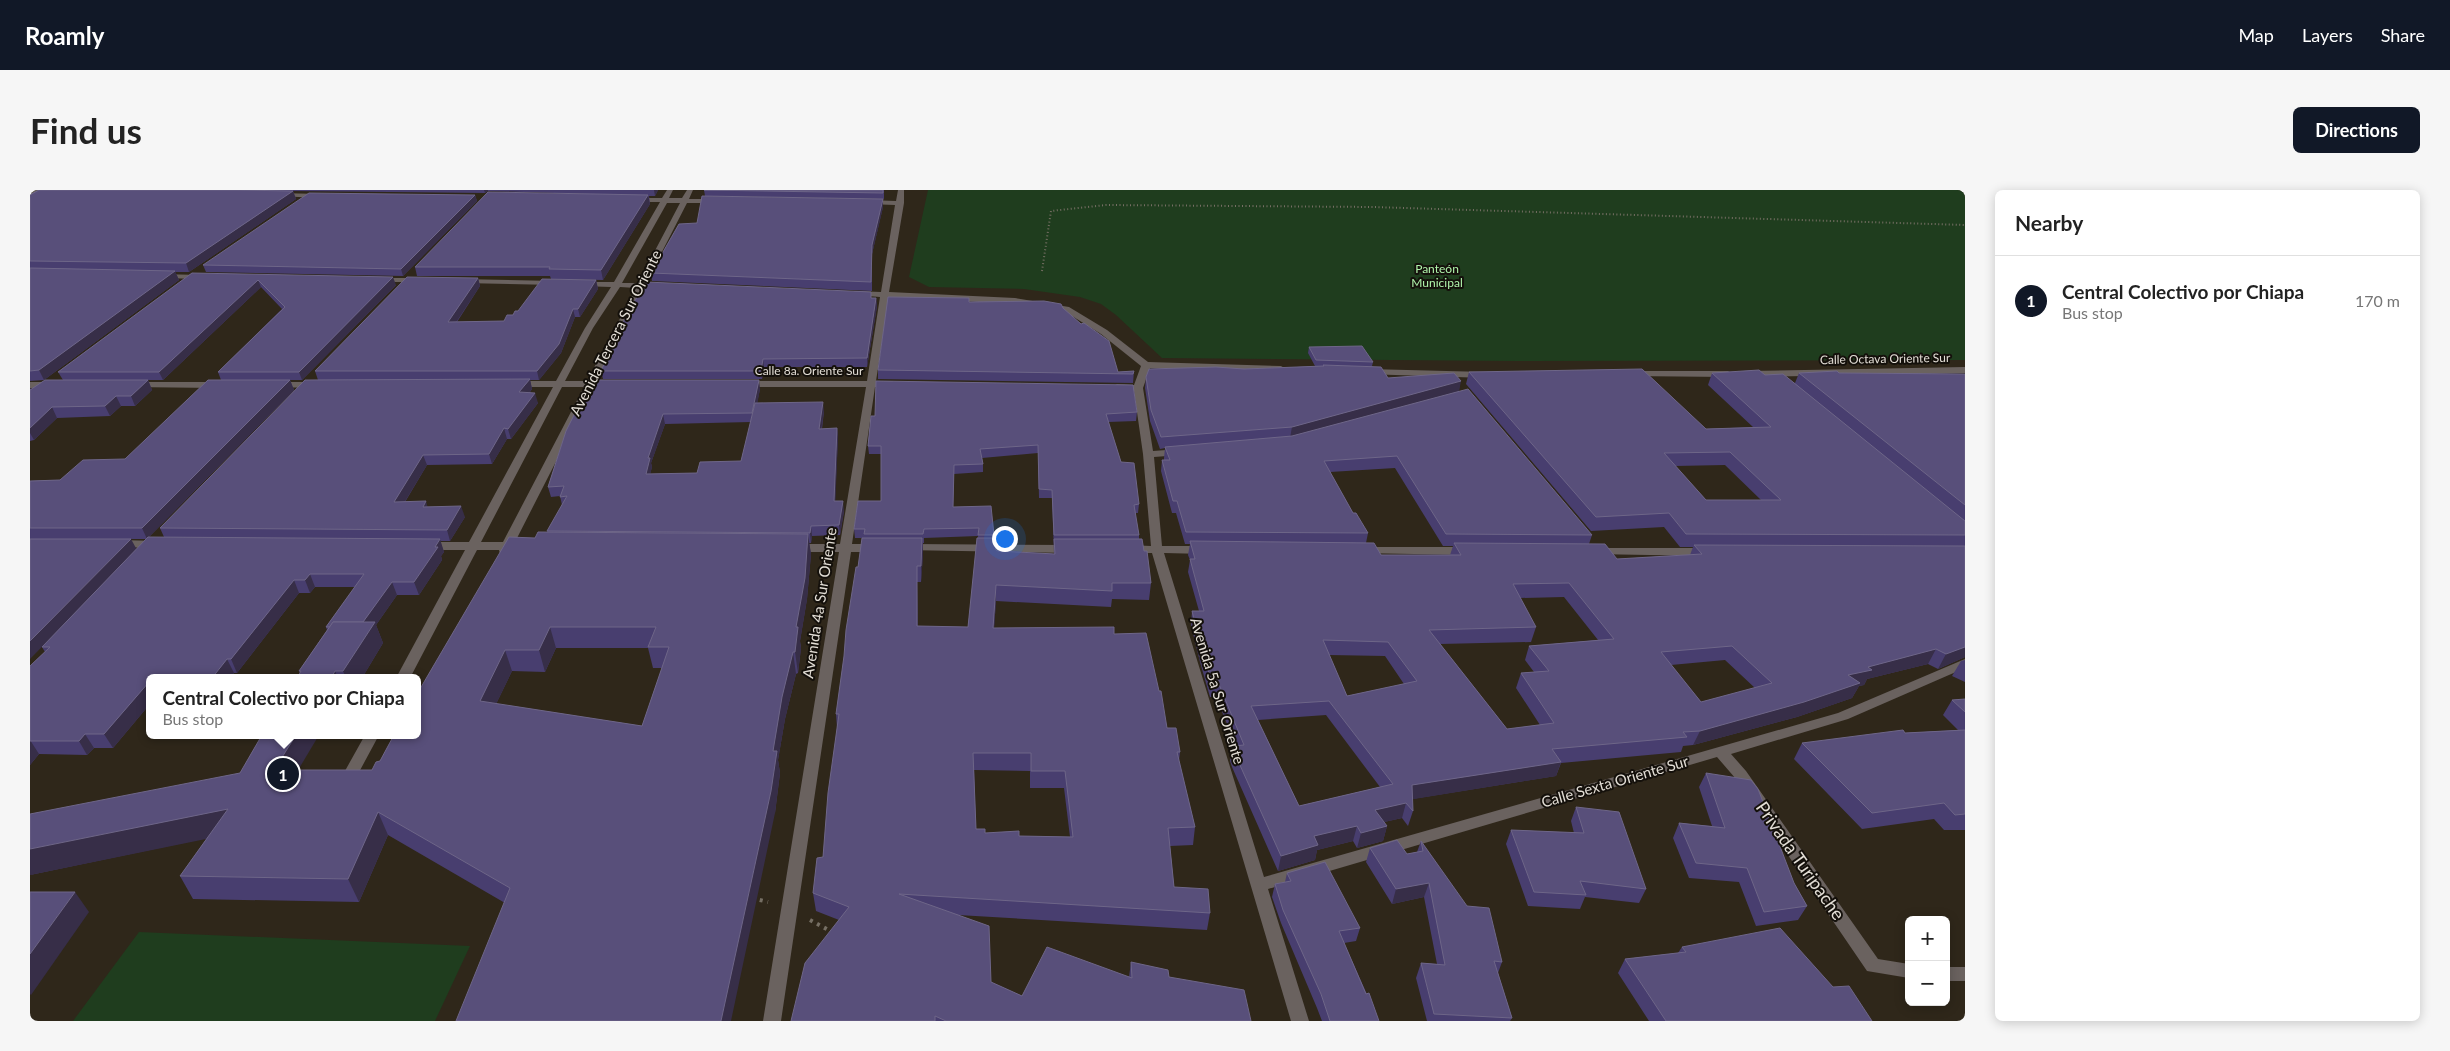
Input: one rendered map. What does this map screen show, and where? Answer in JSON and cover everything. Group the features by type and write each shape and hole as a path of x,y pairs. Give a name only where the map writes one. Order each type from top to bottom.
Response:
{"street":[{"path":"30,190 57,191"},
{"name":"Avenida Tercera Sur Oriente","path":"405,674 589,328 617,285 670,190"},
{"name":"Avenida Tercera Sur Oriente","path":"498,563 690,190"},
{"name":"Avenida 4a Sur Oriente","path":"772,1021 901,190"},
{"path":"268,195 311,193 328,196"},
{"path":"292,206 311,193"},
{"path":"625,200 723,201"},
{"path":"861,202 900,203"},
{"path":"177,288 208,266"},
{"path":"393,294 420,266"},
{"path":"153,276 212,277"},
{"path":"368,279 426,280"},
{"path":"454,281 560,284"},
{"path":"569,284 669,286"},
{"path":"845,293 1015,301 1066,309 1104,332 1146,365 1294,370"},
{"name":"Avenida 5a Sur Oriente","path":"1146,365 1138,388 1148,454 1157,550 1300,1021"},
{"name":"Calle Octava Oriente Sur","path":"1622,374 1772,374 1965,370"},
{"path":"291,399 318,371"},
{"path":"1354,372 1492,375"},
{"path":"1772,374 1787,386"},
{"path":"1452,375 1463,387"},
{"path":"30,385 52,382 68,385"},
{"path":"36,394 52,382"},
{"path":"500,384 620,384"},
{"name":"Calle 8a. Oriente Sur","path":"730,384 900,384"},
{"path":"117,385 226,385"},
{"path":"265,385 324,385"},
{"path":"1108,387 1138,388"},
{"path":"1148,454 1195,451"},
{"path":"136,558 163,531"},
{"path":"110,544 169,545"},
{"path":"415,546 537,546"},
{"path":"785,548 1079,549"},
{"path":"1581,552 1598,548 1719,552"},
{"path":"1118,550 1216,550"},
{"path":"1354,551 1482,551"},
{"name":"Calle Sexta Oriente Sur","path":"1260,885 1843,716 1965,663"},
{"path":"366,778 348,778 370,739"},
{"name":"Privada Turipache","path":"1721,752 1741,775 1873,966 1905,970"},
{"path":"1950,974 1965,974"}],"path":[{"path":"1042,271 1051,211 1106,205 1372,207 1965,225"},
{"path":"742,895 789,909 841,937"}],"green space":[{"name":"Panteón Municipal","path":"928,190 1965,190 1965,360 1515,361 1162,358 1116,315 1101,304 1080,297 1024,289 929,287 909,277"},
{"path":"139,932 470,946 435,1021 73,1021"}],"building":[{"path":"39,190 293,191 186,263 30,261 30,195"},
{"path":"704,190 883,190 883,193"},
{"path":"488,192 648,195 601,270 549,269 550,267 415,267"},
{"path":"309,193 475,195 401,269 203,265"},
{"path":"702,196 883,199 872,245 871,282 651,273 679,224 697,223"},
{"path":"30,268 175,271 39,370 30,371"},
{"path":"192,273 393,277 299,372 218,372 285,307 258,280 159,372 58,372"},
{"path":"407,277 478,278 448,322 504,321 507,315 513,315 515,311 518,311 542,279 596,280 578,309 573,309 559,344 537,371 315,371"},
{"path":"646,282 871,292 871,298 876,298 867,358 763,359 761,371 601,371 627,314"},
{"path":"888,297 969,298 969,302 1044,301 1061,304 1081,324 1084,323 1109,341 1118,372 1134,371 1133,374 878,370"},
{"path":"1362,346 1373,362 1316,360 1309,347"},
{"path":"1323,365 1381,367 1388,378 1454,373 1461,381 1292,427 1161,437 1151,410 1146,377 1149,369 1216,367 1244,369"},
{"path":"1642,369 1706,429 1771,427 1712,373 1759,370 1765,375 1783,374 1965,521 1965,535 1686,534 1669,513 1596,517 1469,372","holes":["1730,452 1781,500 1706,500 1664,453"]},
{"path":"1837,371 1839,373 1965,374 1965,505 1799,373"},
{"path":"530,379 519,392 535,393 508,429 504,428 489,454 423,455 394,502 426,501 423,507 461,506 447,530 160,528 305,380"},
{"path":"45,380 148,380 131,396 116,396 105,406 52,407 30,428 30,390"},
{"path":"208,380 290,380 142,528 30,528 30,481 60,480 83,460 125,459"},
{"path":"596,380 759,380 752,413 663,414 648,458 650,458 646,474 697,473 700,462 741,461 755,403 823,402 819,429 837,428 834,501 843,501 839,525 811,526 810,533 547,531 567,496 560,497 564,486 548,487 566,431 584,395 589,395"},
{"path":"876,381 1133,385 1137,412 1106,414 1121,462 1134,463 1139,504 1134,505 1139,535 1054,535 1052,490 1039,489 1038,445 980,449 983,464 954,465 953,507 991,506 994,535 978,535 979,528 924,529 923,534 864,534 865,529 854,529 858,501 881,501 881,446 868,446 871,416 875,416"},
{"path":"1468,389 1592,535 1446,534 1397,456 1324,461 1353,513 1356,513 1368,533 1186,532 1177,501 1173,501 1162,460 1170,460 1165,447 1292,436"},
{"path":"538,532 808,534 805,578 796,627 798,627 795,652 793,652 782,697 773,751 777,751 771,791 721,1021 456,1021 510,888 378,812 348,879 180,876 228,809 30,849 30,814 240,773 260,739 293,739 274,770 372,770 376,762 380,761 392,739 421,739 421,687 509,537 535,538","holes":["550,627 656,627 648,647 669,647 642,726 480,701 505,650 539,650"]},
{"path":"148,537 440,539 435,547 438,547 414,582 392,582 363,622 333,622 330,627 326,627 364,574 310,574 305,580 294,580 231,659 227,659 215,674 146,674 146,685 104,734 85,734 79,741 30,741 30,666 50,647 42,647"},
{"path":"862,538 922,538 921,566 917,566 917,626 968,627 977,538 995,538 996,550 998,551 1055,554 1054,539 1142,539 1144,551 1147,551 1151,583 1112,583 1112,591 996,585 993,628 1114,627 1114,634 1146,633 1159,691 1161,691 1167,728 1176,728 1180,752 1177,752 1195,827 1168,828 1174,887 1208,889 1210,913 899,894 989,926 991,982 1022,996 1047,947 1132,978 1131,962 1168,970 1169,977 1244,990 1251,1021 946,1021 935,1016 935,1021 791,1021 805,963 849,907 813,893 817,858 823,857 828,793 839,714 836,714 846,630 856,567 858,567","holes":["973,753 1031,753 1031,771 1065,771 1073,837 1019,836 1019,831 985,833 985,829 976,829"]},
{"path":"30,539 131,539 30,641"},
{"path":"1190,541 1374,543 1381,555 1461,555 1454,543 1605,544 1617,559 1702,554 1694,545 1965,546 1965,647 1946,654 1936,649 1868,667 1872,670 1848,675 1860,683 1804,702 1700,731 1683,732 1687,737 1552,749 1561,762 1412,785 1413,811 1406,803 1375,810 1387,826 1361,833 1357,826 1314,836 1318,845 1281,856 1234,752 1233,746 1244,745 1218,682 1212,683 1201,647 1192,611 1204,611 1190,559 1195,559","holes":["1569,583 1614,639 1529,646 1549,671 1521,673 1554,723 1507,729 1429,630 1536,627 1513,584","1323,640 1388,642 1417,681 1347,696","1732,646 1772,683 1701,702 1661,652","1329,701 1393,784 1299,806 1251,706"]},
{"path":"333,622 375,622 343,671 335,671 333,674 299,674 301,671 299,671"},
{"path":"1965,699 1965,712 1952,700"},
{"path":"1903,730 1905,733 1965,730 1965,814 1955,815 1944,803 1872,813 1802,743"},
{"path":"1706,773 1751,780 1758,789 1794,883 1807,906 1764,912 1747,868 1696,863 1679,823 1725,828"},
{"path":"1576,807 1619,812 1646,889 1580,881 1586,895 1534,892 1511,830 1584,833"},
{"path":"1397,840 1407,854 1423,851 1421,841 1467,906 1489,908 1502,962 1494,961 1512,1018 1434,1014 1421,963 1445,965 1429,883 1396,889 1370,848"},
{"path":"1325,862 1360,928 1339,931 1366,994 1369,993 1379,1021 1330,1021 1321,994 1283,910 1275,884 1291,881 1287,873"},
{"path":"30,892 75,892 30,954"},
{"path":"1780,928 1833,987 1849,986 1872,1021 1666,1021 1625,959 1686,952 1682,947"}],"place":[{"name":"Central Colectivo por Chiapa","path":"283,774"}]}
